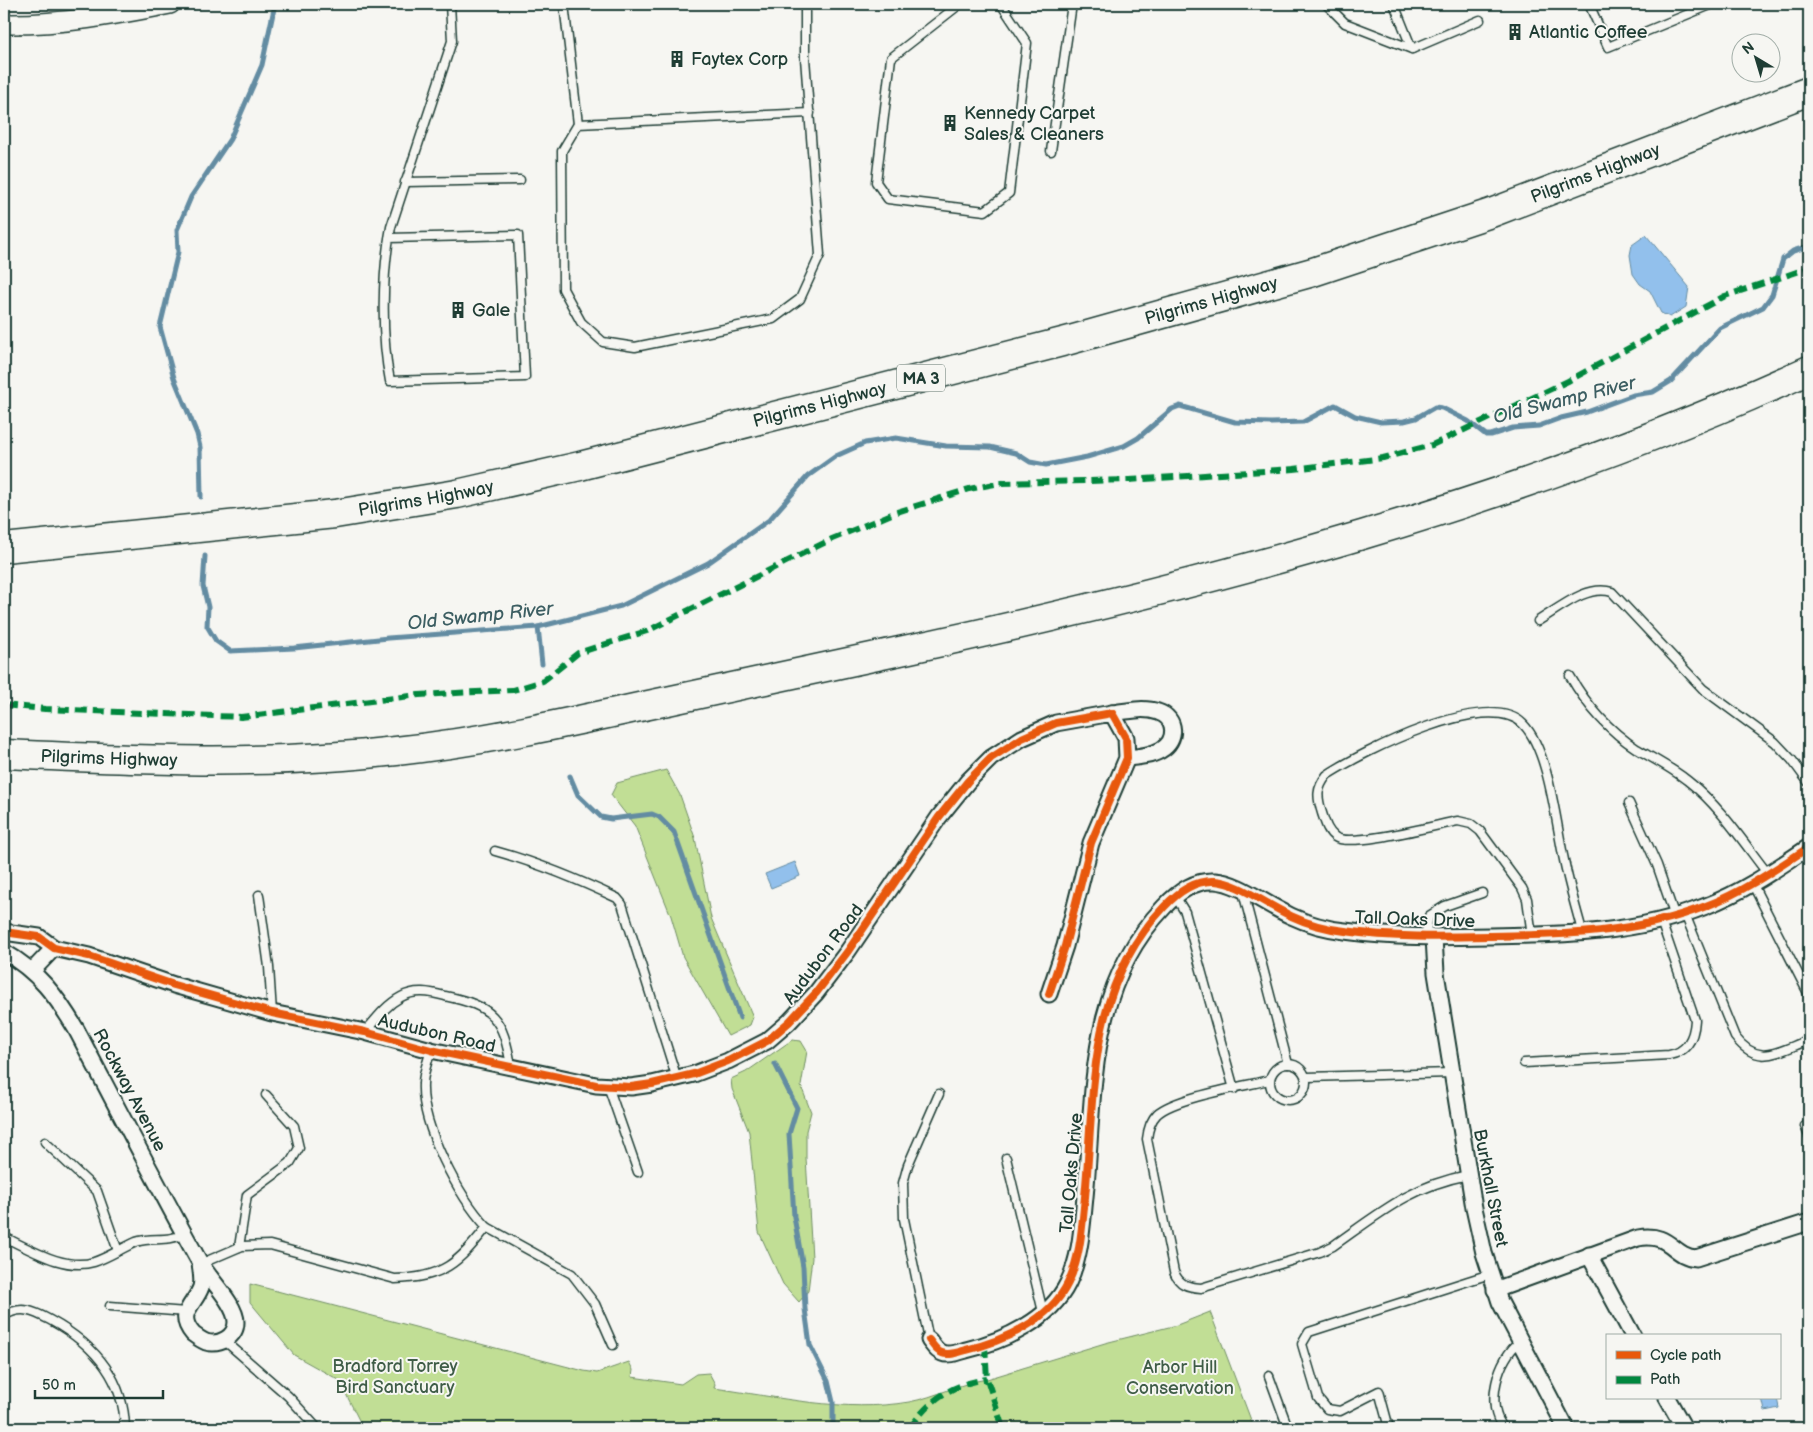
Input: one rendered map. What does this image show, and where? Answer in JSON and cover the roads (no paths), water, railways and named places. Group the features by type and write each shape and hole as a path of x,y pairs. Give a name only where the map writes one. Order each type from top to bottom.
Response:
{"highway":[{"name":"Pilgrims Highway","path":"4,548 335,514 457,494 590,463 1070,340 1313,272 1492,213 1809,91"},
{"name":"Pilgrims Highway","path":"4,754 169,761 308,758 400,751 554,725 1036,622 1156,593 1275,561 1394,526 1571,466 1686,422 1809,370"}],"street":[{"path":"4,24 69,22 170,4"},
{"name":"Audubon Road","path":"4,932 39,938 54,948 89,956 174,985 272,1013 365,1032 431,1050 608,1086 652,1084 677,1079 752,1050 767,1041 789,1022 816,993 843,958 938,818 968,781 991,758 1022,738 1056,723 1112,713 1148,710 1166,716 1172,722 1174,730 1172,738 1162,750 1152,754 1127,758"},
{"path":"1049,994 1065,946 1089,851 1127,758 1126,738 1112,713"},
{"name":"Tall Oaks Drive","path":"930,1340 941,1353 947,1355 985,1346 1015,1333 1043,1312 1057,1299 1068,1284 1080,1244 1095,1064 1100,1032 1110,997 1123,966 1144,931 1175,896 1190,886 1210,880 1230,884 1294,918 1317,926 1367,934 1430,937 1583,934 1608,931 1674,917 1708,906 1768,874 1809,847"},
{"name":"Burkhall Street","path":"1430,937 1478,1232 1495,1290 1520,1342 1566,1428"},
{"path":"32,971 54,948"},
{"name":"Rockway Avenue","path":"4,952 32,971 52,990 76,1029 200,1264 230,1305 236,1323 233,1334 224,1341"},
{"path":"1495,1290 1638,1238 1652,1236 1668,1241 1687,1256 1696,1258 1809,1222"},
{"path":"1589,1255 1632,1334"},
{"name":"Rockway Avenue","path":"186,1312 202,1284 200,1264"},
{"path":"186,1312 189,1328 196,1337 207,1342 224,1341"},
{"path":"1669,1400 1684,1428"}],"lane":[{"path":"389,238 518,235 525,377 390,381 385,358 386,255 389,238 452,41 450,4"},
{"path":"564,4 578,124 562,151 563,289 581,322 603,342 635,347 773,319 800,299 820,255 805,58 805,4"},
{"path":"960,4 891,58 876,182 888,199 985,211 1009,193 1027,43 1001,4"},
{"path":"1051,151 1072,4"},
{"path":"1326,4 1345,23 1412,49 1480,20"},
{"path":"1394,4 1412,49"},
{"path":"1589,4 1608,48 1713,4"},
{"path":"578,124 810,113"},
{"path":"406,182 520,180"},
{"path":"1538,621 1590,591 1602,589 1612,592 1704,689 1775,742 1792,760 1809,783"},
{"path":"1570,676 1581,696 1617,734 1674,771 1703,794 1768,874"},
{"path":"1532,936 1527,899 1522,888 1480,832 1471,824 1458,821 1358,841 1335,837 1328,829 1316,797 1320,784 1326,775 1390,742 1449,719 1495,712 1513,716 1524,725 1534,740 1548,778 1564,859 1583,934"},
{"path":"1524,1063 1669,1055 1684,1049 1694,1032 1694,1020 1674,917 1657,865 1629,803"},
{"path":"496,851 534,862 575,878 617,898 622,904 677,1079"},
{"path":"1752,883 1809,995"},
{"path":"1243,890 1288,1064"},
{"path":"1430,937 1429,916 1445,906 1482,893"},
{"path":"259,895 269,967 272,1013"},
{"path":"1175,896 1185,912 1234,1089"},
{"path":"1674,917 1735,1037 1743,1048 1752,1054 1761,1056 1809,1040"},
{"path":"365,1032 392,1003 413,993 429,992 469,1001 481,1006 498,1022 508,1042 511,1066"},
{"path":"431,1050 423,1085 430,1124 447,1166 487,1227 572,1274 595,1304 614,1345"},
{"path":"1269,1080 1271,1090 1276,1097 1289,1101 1299,1096 1306,1087 1307,1078 1303,1070 1288,1064 1280,1067 1269,1080 1186,1101 1163,1110 1152,1120 1148,1130 1147,1139 1174,1272 1177,1278 1188,1287 1202,1288 1320,1252 1333,1246 1408,1194 1442,1180 1468,1175"},
{"path":"1307,1078 1452,1073"},
{"path":"608,1086 638,1172"},
{"path":"930,1340 904,1219 903,1183 908,1165 939,1094"},
{"path":"239,1247 247,1195 290,1163 299,1148 294,1126 266,1095"},
{"path":"1805,1126 1809,1136"},
{"path":"45,1142 97,1191 118,1251"},
{"path":"1006,1158 1043,1312"},
{"path":"200,1264 239,1247 270,1245 395,1279 422,1277 455,1263 467,1253 487,1227"},
{"path":"4,1237 56,1260 77,1264 95,1261 136,1242 165,1241 184,1234"},
{"path":"1389,1428 1379,1391 1340,1411 1327,1409 1318,1398 1302,1344 1309,1332 1490,1274"},
{"path":"110,1306 186,1312"},
{"path":"4,1316 15,1310 32,1310 72,1332 87,1344 113,1380 123,1410 125,1428"},
{"path":"224,1341 288,1396 317,1428"},
{"path":"1504,1428 1498,1422 1494,1409 1497,1386 1510,1350 1520,1342"},
{"path":"1269,1376 1288,1428"}],"water":[{"path":"1646,235 1689,287 1686,307 1670,317 1661,313 1650,291 1640,284 1633,274 1630,255 1632,245"},
{"path":"795,862 800,876 771,888 765,874"},
{"path":"1762,1400 1777,1400 1779,1408 1765,1411"}],"waterway":[{"name":"Old Swamp River","path":"201,497 200,447 197,434 174,378 160,327 178,252 177,230 191,197 230,139 262,65 275,4"},
{"name":"Old Swamp River","path":"205,556 203,586 208,607 207,626 216,641 230,651 294,648 388,638 538,627 621,606 708,563 769,520 808,476 836,456 865,443 896,438 946,446 990,447 1016,453 1030,462 1046,465 1087,457 1124,446 1138,438 1172,409 1180,406 1235,422 1271,423 1303,422 1335,405 1355,416 1381,422 1404,421 1416,418 1435,407 1442,408 1468,421 1486,435 1513,428 1539,426 1561,418 1587,412 1633,395 1653,392 1671,381 1720,328 1763,307 1772,295 1783,259 1793,251 1809,246"},
{"path":"538,627 542,664"},
{"path":"570,776 578,795 601,817 611,819 652,814 659,817 674,832 740,1018"},
{"path":"775,1064 797,1108 789,1134 794,1217 803,1267 805,1309 810,1345 828,1381 833,1402 833,1428"}],"place":[{"name":"Atlantic Coffee","path":"1515,32"},
{"name":"Faytex Corp","path":"677,59"},
{"name":"Kennedy Carpet Sales & Cleaners","path":"950,123"},
{"name":"Gale","path":"458,310"}],"park label":[{"name":"Bradford Torrey Bird Sanctuary","path":"395,1376"},
{"name":"Arbor Hill Conservation","path":"1180,1377"}]}
